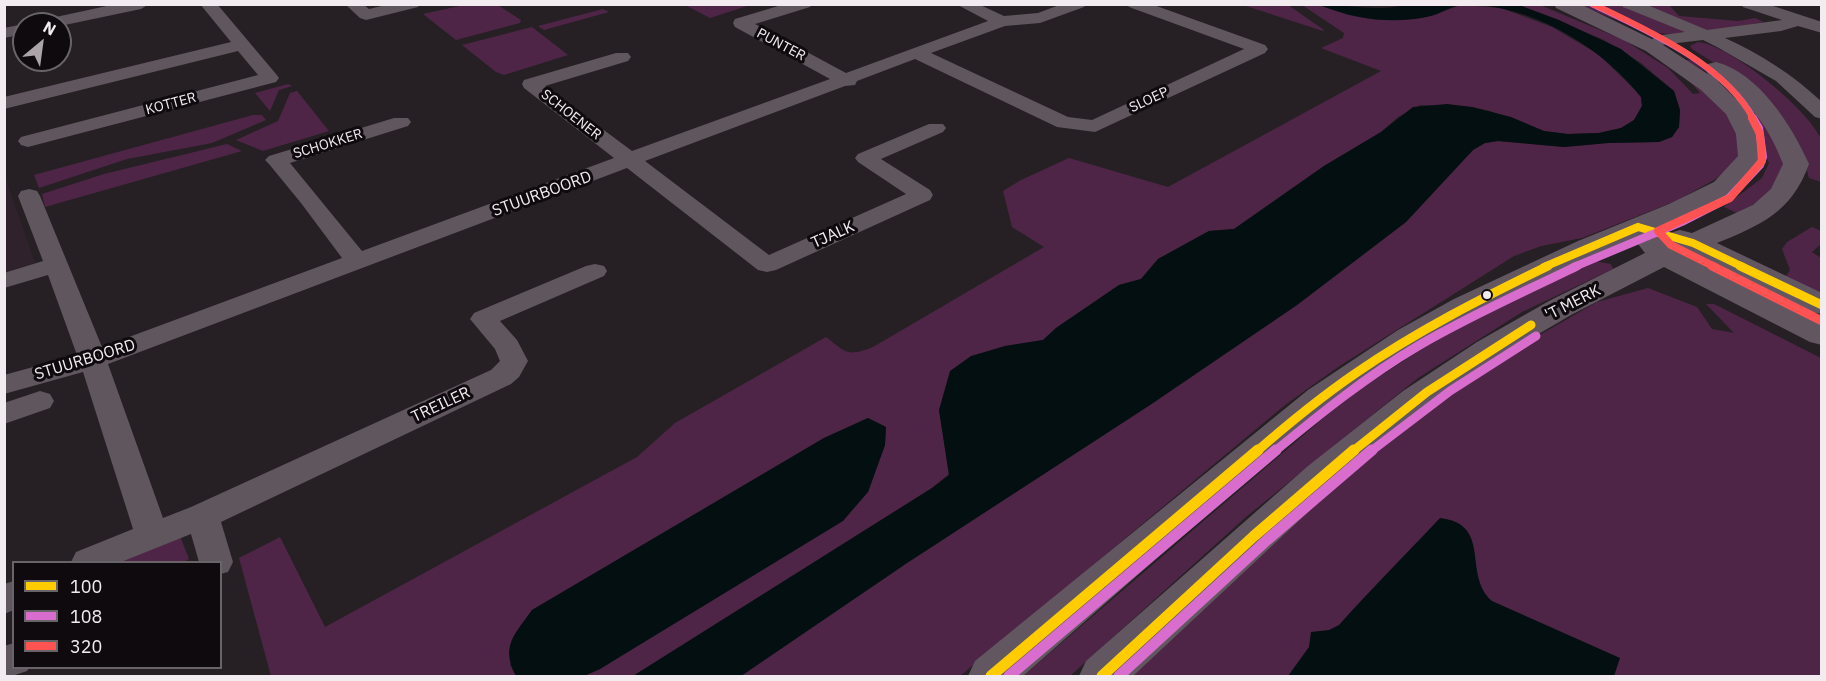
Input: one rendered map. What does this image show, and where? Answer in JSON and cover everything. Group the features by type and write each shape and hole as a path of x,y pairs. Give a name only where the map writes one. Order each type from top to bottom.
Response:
{"main road":[{"path":"1563,4 1614,28 1663,47"},
{"path":"991,676 1194,502 1320,398 1410,337 1466,306 1588,247 1723,188 1751,157 1748,134 1736,111 1709,85 1663,47 1576,4"},
{"name":"'T MERK","path":"1102,676 1322,476 1416,399 1489,349 1560,308 1678,249 1763,211 1781,195 1789,183 1796,164 1784,133 1772,115 1756,98 1711,66 1663,47"},
{"path":"1638,227 1821,335"},
{"path":"1678,249 1821,305"}],"street":[{"path":"81,11 141,4"},
{"name":"KOTTER","path":"28,141 270,78 240,45 208,4"},
{"path":"353,4 366,15 412,4"},
{"name":"PUNTER","path":"804,4 741,23 848,81"},
{"path":"964,4 1002,21"},
{"name":"STUURBOORD","path":"4,386 92,360 848,81 1002,21 1040,18 1078,4"},
{"name":"SLOEP","path":"918,54 1064,123 1095,126 1259,49 1135,4"},
{"path":"1629,4 1704,35 1777,73 1821,113"},
{"path":"1749,4 1821,28"},
{"path":"1663,47 1704,35 1781,26 1798,20"},
{"path":"4,103 240,45"},
{"name":"SCHOENER","path":"622,57 531,84 630,161"},
{"name":"SCHOKKER","path":"358,262 309,198 276,160 401,122"},
{"name":"TJALK","path":"630,161 767,265 922,195 865,158 936,128"},
{"path":"29,195 92,360 152,535"},
{"path":"4,280 55,265"},
{"name":"TREILER","path":"90,561 203,516 501,377 514,361 507,346 483,319 595,271"},
{"name":"STUURBOORD","path":"4,414 40,401"},
{"path":"203,516 216,561"}],"shaded area":[{"path":"496,4 521,20 520,23 456,40 423,14 464,5"},
{"path":"750,4 710,18 685,5"},
{"path":"1243,5 1288,5 1324,30 1323,31"},
{"path":"1302,5 1319,5 1348,15 1377,20 1433,15 1461,5 1501,8 1552,27 1598,54 1641,97 1642,106 1634,120 1621,128 1599,133 1568,134 1544,131 1490,111 1472,107 1420,105 1398,117 1381,132 1324,166 1234,229 1209,231 1158,259 1141,279 1119,285 1056,328 1043,340 1005,346 939,410 949,474 932,488 633,676 584,676 600,669 868,492 885,445 886,427 868,418 824,438 532,610 510,665 516,676 271,676 239,558 280,537 325,627 637,457 675,423 826,337 848,352 858,352 873,347 1044,247 1012,227 1003,191 1021,180 1069,158 1168,187 1381,71 1321,48 1343,38 1344,33"},
{"path":"1319,5 1384,8 1405,5 1462,5 1417,19 1388,20 1346,14"},
{"path":"1481,5 1519,5 1559,20 1621,49 1674,91 1680,110 1679,127 1672,137 1659,142 1564,147 1498,141 1485,143 1473,150 1406,222 1297,305 1150,405 907,563 741,676 633,676 932,488 949,475 939,410 950,371 971,356 1005,346 1043,340 1056,328 1119,285 1141,279 1158,259 1209,231 1234,229 1324,166 1381,132 1413,107 1447,104 1472,107 1511,117 1544,131 1568,134 1599,133 1621,128 1634,120 1642,106 1641,97 1609,63 1570,36 1548,25 1504,9"},
{"path":"1519,5 1540,5 1624,40 1668,68 1693,94 1700,93 1672,66 1631,40 1675,64 1705,87 1727,110 1742,143 1737,162 1714,180 1676,201 1582,238 1541,246 1514,256 1338,367 1285,405 960,676 741,676 907,563 1150,405 1297,305 1406,222 1473,150 1485,143 1498,141 1564,147 1659,142 1672,137 1679,127 1680,110 1674,91 1641,63 1604,40"},
{"path":"1580,5 1623,5 1684,29 1685,33 1658,33 1645,30"},
{"path":"1633,5 1669,5 1679,16 1738,21 1755,18 1764,22 1708,31"},
{"path":"603,9 609,12 544,30 538,26"},
{"path":"532,27 568,55 504,75 496,72 462,45"},
{"path":"1698,42 1729,54 1747,66 1800,110 1822,142 1821,182 1809,178 1803,156 1740,79 1692,49 1690,46"},
{"path":"1683,60 1693,60 1722,78 1757,107 1784,158 1784,177 1776,190 1739,214 1724,207 1762,178 1769,163 1757,128 1750,113 1725,85"},
{"path":"288,84 292,86 279,90 270,111 255,93"},
{"path":"297,91 329,131 263,151 236,140 278,121 290,93"},
{"path":"253,115 262,115 266,120 212,143 127,159 39,188 34,175"},
{"path":"227,144 242,151 45,207 42,194 104,174"},
{"path":"4,174 35,263 5,273 4,273"},
{"path":"1812,227 1821,231 1821,244 1812,252 1821,258 1821,294 1786,276 1790,270 1782,249 1787,242"},
{"path":"1594,261 1611,264 1613,269 1522,312 1418,378 1247,516 1070,676 1023,676 1348,397 1468,319 1534,292"},
{"path":"1648,288 1697,307 1712,329 1734,333 1706,304 1714,304 1821,358 1821,676 1118,676 1274,544 1381,443 1536,337 1597,302"},
{"path":"868,418 886,427 885,445 868,492 843,521 600,669 584,676 516,676 511,666 510,648 515,634 532,610 824,438"},
{"path":"1440,518 1456,522 1466,530 1472,540 1483,590 1492,601 1620,658 1614,676 1288,676 1309,647 1311,632 1329,630 1339,625"},
{"path":"180,536 189,559 186,561 116,561"}],"transit line":[{"name":"108","path":"1009,676 1327,408 1416,347 1471,317 1593,258 1684,221 1729,198 1760,165 1763,157 1759,128 1745,103 1717,76 1659,37 1592,4"},
{"name":"320","path":"1593,4 1673,45 1702,64 1728,86 1748,109 1760,134 1762,161 1730,198 1658,231 1671,245 1822,321"},
{"name":"100","path":"1638,227 1693,243 1822,305"},
{"name":"100","path":"991,676 1299,415 1357,372 1473,302 1555,262 1638,227"},
{"name":"100","path":"1102,676 1254,536 1372,435 1442,382 1531,325"},
{"name":"108","path":"1119,676 1343,473 1450,391 1536,336"}]}
